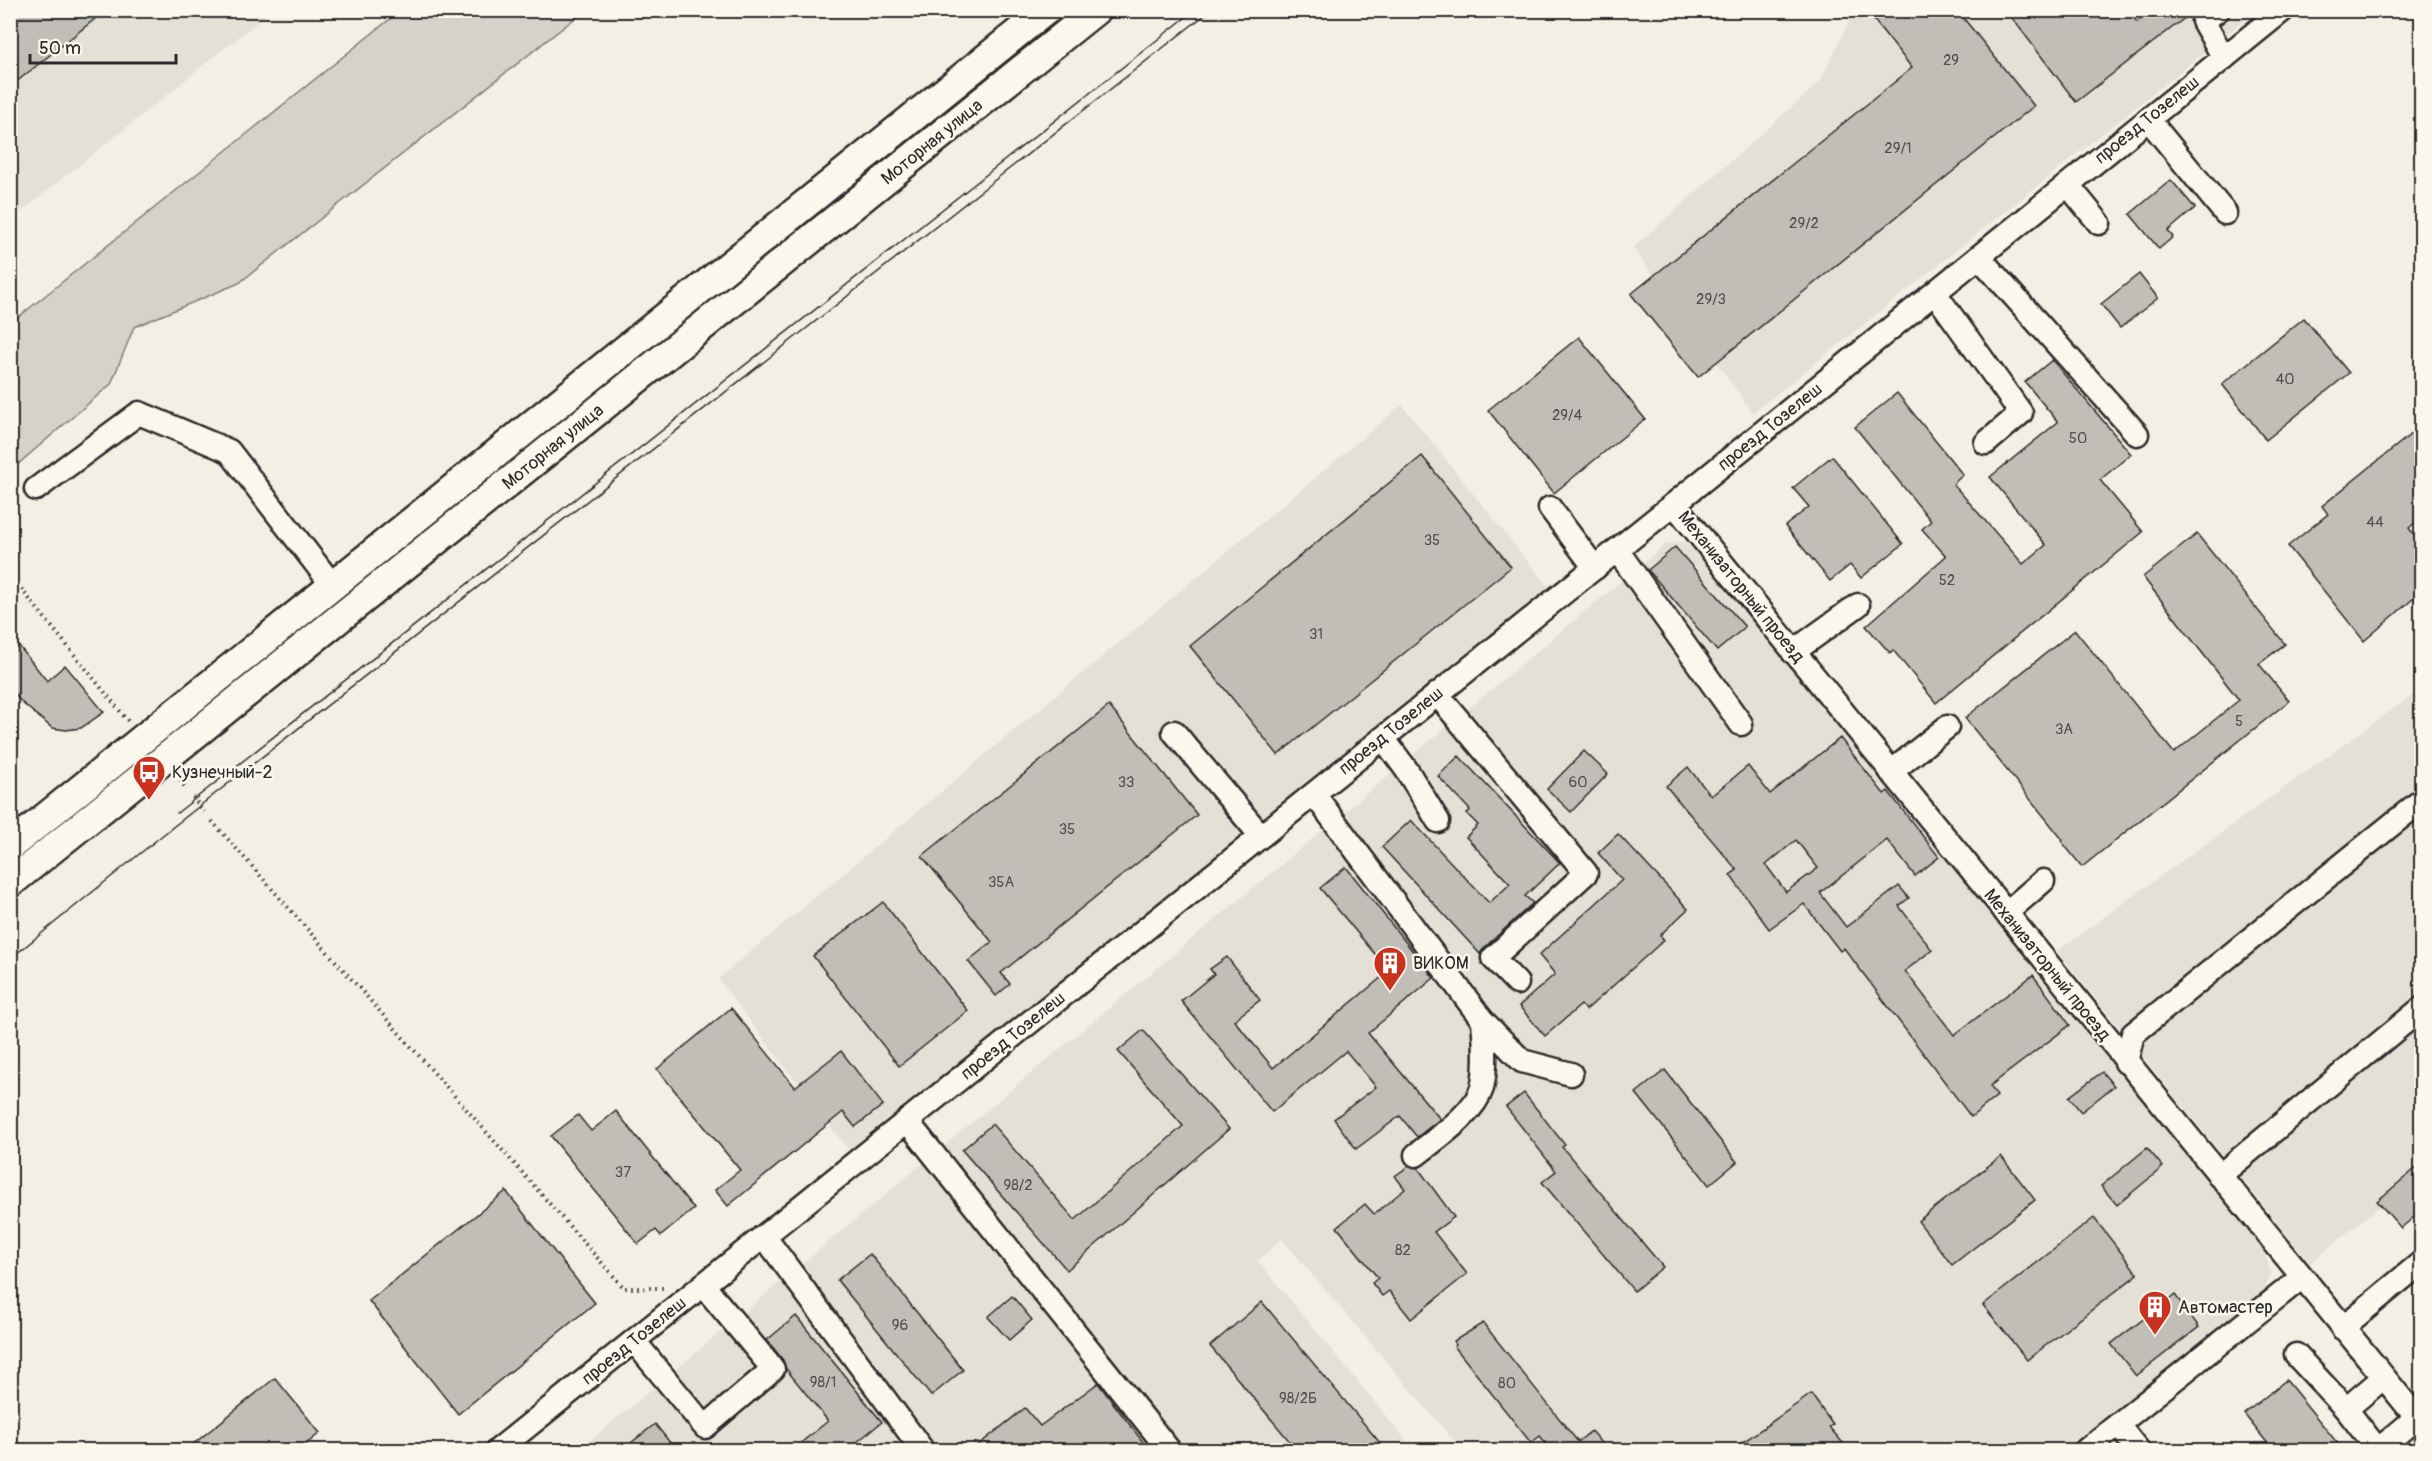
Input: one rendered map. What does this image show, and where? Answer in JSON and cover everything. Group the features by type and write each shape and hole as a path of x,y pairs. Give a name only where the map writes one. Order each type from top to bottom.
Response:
{"main road":[{"name":"Моторная улица","path":"10,846 1046,10"},
{"name":"Моторная улица","path":"10,883 1096,10"},
{"path":"689,299 708,322"}],"street":[{"path":"2218,10 2202,21 2224,58"},
{"name":"проезд Тозелеш","path":"498,1450 1595,568 2283,10"},
{"path":"2148,119 2224,213"},
{"path":"2068,185 2099,223"},
{"path":"1979,257 2137,435"},
{"path":"1935,293 2021,413 1986,443"},
{"path":"36,489 139,413 229,451 333,586"},
{"name":"Механизаторный проезд","path":"1674,504 2419,1421"},
{"path":"1550,508 1595,568"},
{"path":"1617,550 1741,724"},
{"path":"1793,652 1858,605"},
{"path":"1437,694 1586,873 1493,958 1517,983"},
{"path":"1891,772 1947,726"},
{"path":"1174,732 1262,836"},
{"path":"1383,738 1406,769 1437,821"},
{"path":"1314,794 1483,1021 1522,1061 1571,1074"},
{"path":"2126,1062 2133,1034 2421,800"},
{"path":"2006,914 2043,881"},
{"path":"2219,1176 2421,1008"},
{"path":"1416,1155 1464,1116 1481,1089 1485,1046 1483,1021"},
{"path":"907,1121 1169,1450"},
{"path":"764,1236 921,1448"},
{"path":"2342,1328 2421,1262"},
{"path":"2086,1450 2301,1278"},
{"path":"634,1341 705,1427 773,1369 703,1285"},
{"path":"2296,1355 2346,1409 2378,1450 2419,1421"},
{"path":"2346,1409 2383,1378"},
{"path":"2118,1425 2138,1450"}],"path":[{"path":"10,575 116,707 145,737"},
{"path":"116,707 122,702"},
{"path":"164,760 185,787"},
{"path":"193,797 204,812"},
{"path":"212,821 624,1288 674,1288 684,1301"}],"shaded area":[{"path":"11,11 271,11 11,220"},
{"path":"400,11 584,11 239,283 134,327 111,384 11,470 11,323"},
{"path":"1854,11 2256,11 1753,413 1633,248 1820,82"},
{"path":"1402,405 1548,587 850,1152 718,979"},
{"path":"1682,542 1696,550 2264,1251 2271,1274 2262,1295 2068,1450 1462,1450 1282,1239 1258,1261 1414,1450 579,1450 1666,544"},
{"path":"2421,689 2421,1173 2310,1263 2057,951"}],"building":[{"path":"10,10 106,10 10,87"},
{"path":"1866,10 1957,10 2034,106 1698,377 1631,294 1912,68"},
{"path":"2006,10 2128,10 2137,22 2152,10 2195,10 2076,102"},
{"path":"2171,180 2195,208 2168,231 2173,237 2159,249 2130,214"},
{"path":"2139,274 2158,298 2120,328 2101,304"},
{"path":"2304,318 2349,373 2266,440 2222,384"},
{"path":"1579,337 1645,419 1554,493 1488,410"},
{"path":"2052,360 2131,454 2100,480 2143,532 1936,703 1893,650 1890,653 1866,626 1946,556 1922,529 1931,521 1855,427 1897,393 1963,475 1953,484 2023,564 2046,545 1990,477 2058,422 2025,382"},
{"path":"2421,426 2421,517 2409,528 2421,544 2421,592 2364,641 2288,546 2328,514 2322,506"},
{"path":"1422,456 1511,567 1278,755 1190,646"},
{"path":"1832,456 1903,544 1861,578 1850,565 1830,581 1785,526 1809,507 1793,488"},
{"path":"2197,534 2285,644 2259,664 2289,701 2082,867 1965,718 2075,630 2174,753 2239,700 2143,577"},
{"path":"1675,547 1745,627 1717,651 1648,570"},
{"path":"10,635 47,681 65,665 104,712 81,728 66,730 52,728 21,702 10,688"},
{"path":"1109,706 1197,815 1001,973 1010,984 996,996 968,961 992,942 922,856"},
{"path":"1840,738 1884,794 1888,791 1939,857 1915,876 1887,840 1820,893 1846,927 1899,886 1909,898 1899,906 1932,950 1905,971 1954,1035 2033,975 2070,1025 1990,1086 1997,1096 1971,1117 1844,948 1840,951 1804,904 1769,929 1730,875 1737,870 1666,786 1688,767 1711,796 1748,766 1770,794","holes":["1796,840 1818,868 1786,892 1766,865"]},
{"path":"1584,751 1608,774 1571,812 1547,789"},
{"path":"1459,756 1560,863 1525,896 1533,903 1480,954 1382,847 1411,820 1489,903 1510,884 1466,837 1478,825 1467,814 1470,810 1438,776"},
{"path":"1618,834 1688,909 1660,935 1664,940 1586,1010 1581,1005 1545,1036 1519,1006 1555,974 1539,955 1622,880 1598,853"},
{"name":"ВИКОМ","path":"1346,867 1434,978 1368,1033 1440,1119 1417,1137 1400,1116 1356,1149 1334,1119 1376,1087 1346,1051 1272,1112 1181,1001 1214,974 1210,969 1227,957 1260,1000 1234,1020 1273,1068 1389,971 1320,888"},
{"path":"883,902 968,1011 899,1066 813,956"},
{"path":"731,1008 795,1087 841,1051 883,1105 855,1127 843,1112 728,1206 715,1190 740,1170 657,1069"},
{"path":"1143,1030 1229,1129 1067,1270 962,1150 992,1124 1075,1220 1183,1126 1118,1051"},
{"path":"1665,1070 1737,1162 1709,1185 1636,1093"},
{"path":"2102,1072 2114,1086 2081,1112 2069,1097"},
{"path":"1524,1093 1565,1145 1562,1147 1663,1267 1634,1291 1542,1182 1556,1171 1506,1107"},
{"path":"616,1111 694,1209 661,1236 656,1230 638,1244 551,1136 578,1115 591,1131"},
{"path":"2147,1148 2163,1167 2117,1205 2101,1186"},
{"path":"2001,1156 2035,1200 1952,1265 1918,1221"},
{"path":"2421,1164 2421,1211 2401,1228 2377,1201"},
{"path":"1409,1166 1418,1168 1454,1217 1434,1232 1467,1274 1411,1319 1389,1291 1382,1296 1372,1283 1378,1278 1337,1227 1365,1204 1374,1214 1405,1189 1395,1176"},
{"path":"506,1191 595,1303 458,1414 369,1301"},
{"path":"2094,1218 2138,1274 2027,1360 1983,1305"},
{"path":"870,1254 963,1370 931,1396 837,1280"},
{"name":"Автомастер","path":"2175,1295 2199,1327 2136,1376 2111,1344"},
{"path":"1012,1296 1032,1320 1009,1340 988,1317"},
{"path":"1262,1302 1386,1450 1297,1450 1210,1346"},
{"path":"796,1316 882,1422 847,1450 792,1450 828,1421 786,1369 783,1360 767,1340"},
{"path":"1483,1323 1578,1442 1591,1431 1607,1450 1551,1450 1540,1436 1531,1443 1454,1346 1456,1345 1454,1341"},
{"path":"275,1378 320,1433 299,1450 186,1450"},
{"path":"2286,1380 2343,1450 2273,1450 2244,1414"},
{"path":"1098,1383 1149,1450 972,1450 1025,1408 1040,1426"},
{"path":"1811,1394 1833,1425 1829,1427 1849,1450 1732,1450"},
{"path":"655,1424 676,1450 622,1450"}],"tram line":[{"path":"177,813 1195,10"},
{"path":"10,959 164,834 1211,10"}],"place":[{"name":"Кузнечный-2","path":"149,801"},
{"name":"ВИКОМ","path":"1390,992"},
{"name":"Автомастер","path":"2155,1336"}]}
